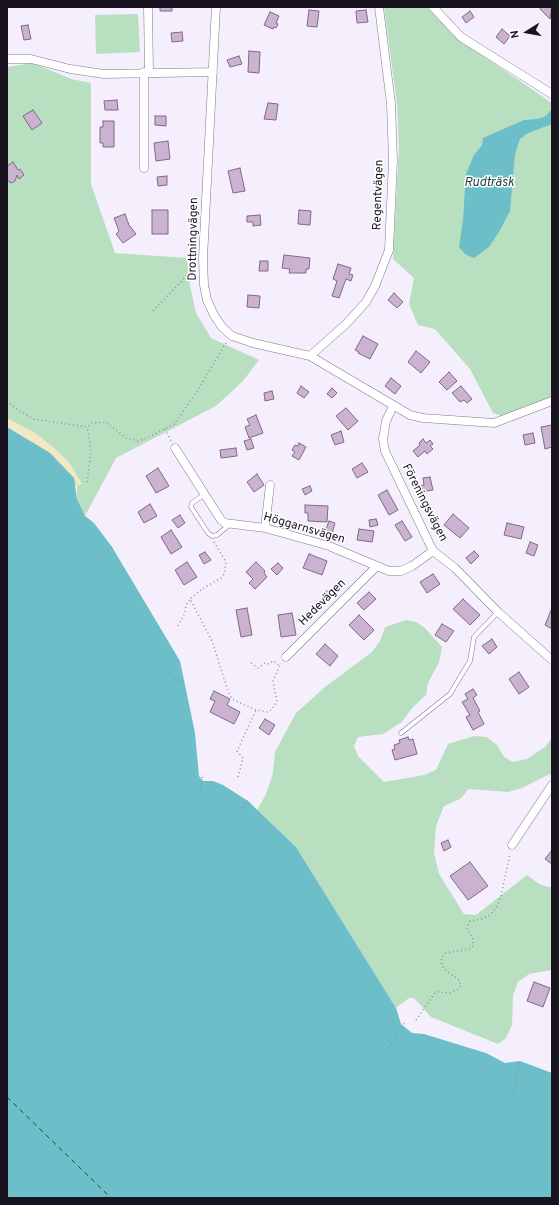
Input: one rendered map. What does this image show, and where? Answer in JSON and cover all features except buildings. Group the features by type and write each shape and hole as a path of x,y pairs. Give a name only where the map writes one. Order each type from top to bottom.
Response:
{"street":[{"path":"144,168 148,7"},
{"name":"Drottningvägen","path":"216,7 203,258 204,285 207,300 222,327 232,336 253,343 310,356 393,406 410,415 423,418 494,423 552,402"},
{"name":"Regentvägen","path":"310,356 335,335 366,302 375,286 389,250 393,160 391,104 379,7"},
{"path":"433,7 462,37 552,94"},
{"path":"7,59 31,59 70,69 104,74 146,72 213,72"},
{"name":"Föreningsvägen","path":"393,406 386,421 383,439 385,451 433,551 455,568 498,612 552,660"},
{"path":"175,448 221,520 230,524"},
{"path":"265,528 270,485"},
{"name":"Höggarnsvägen","path":"230,524 265,528 329,546 389,571 401,571 412,566 433,551"},
{"name":"Hedevägen","path":"286,657 377,566"},
{"path":"512,845 552,785"}],"lane":[{"path":"205,494 192,503 192,507 208,533 212,536 217,534 230,524"},
{"path":"401,733 450,694 470,661 474,637 498,612"}],"path":[{"path":"153,311 203,258"},
{"path":"7,401 15,408 33,419 87,427 92,423 106,422 126,438 138,441 148,438 174,424 232,336"},
{"path":"87,427 91,450 87,482"},
{"path":"164,429 175,448"},
{"path":"178,626 185,613 186,605 190,599 202,589 221,578 224,574 226,562 215,546 212,536"},
{"path":"101,555 112,547"},
{"path":"121,581 128,576"},
{"path":"190,599 212,641 232,699 256,710 268,712 275,707 277,702 273,681 279,666 286,657"},
{"path":"251,663 258,668 265,663 269,664 273,661 279,666"},
{"path":"175,679 184,684"},
{"path":"238,777 243,758 237,751 256,710"},
{"path":"200,790 203,774"},
{"path":"240,811 248,802"},
{"path":"416,1020 434,994 438,992 450,993 459,989 461,985 459,980 444,969 441,962 442,956 446,953 469,949 473,946 472,938 467,929 468,924 470,921 481,919 490,915 496,908 500,900 512,845"},
{"path":"389,1048 405,1022"},
{"path":"513,1095 520,1061"}],"green space":[{"path":"384,7 427,7 454,36 552,103 552,404 509,419 493,413 470,369 435,329 418,325 409,304 414,278 393,259 399,147 397,104"},
{"path":"138,14 140,52 96,54 95,15"},
{"path":"33,63 71,79 91,83 91,184 115,253 187,258 189,281 196,313 211,338 259,360 243,381 216,406 116,458 85,516 77,499 77,486 25,437 7,427 7,67"},
{"path":"406,620 416,622 425,628 442,647 439,662 428,683 426,695 412,708 402,722 383,734 358,737 354,746 358,756 384,782 424,775 436,770 448,744 474,736 487,737 497,745 504,757 513,762 527,759 545,747 552,738 552,773 522,788 508,792 469,789 460,799 444,806 436,826 434,853 439,874 464,914 476,915 527,875 539,884 552,888 552,970 529,974 518,982 513,995 512,1025 506,1038 498,1044 431,1017 414,998 409,998 396,1008 296,847 257,810 266,794 273,773 275,752 296,713 325,687 372,652 380,641 385,627"}],"sand":[{"path":"7,418 34,432 53,447 69,462 82,484 77,486 74,478 50,453 7,427"}],"water":[{"name":"Rudträsk","path":"550,111 552,111 552,124 528,133 520,139 515,154 510,211 499,232 489,247 474,258 465,254 459,247 463,220 466,174 474,155 482,145 483,138 524,120 538,119 546,116"},
{"path":"7,427 50,453 74,478 77,499 85,516 94,523 112,547 180,661 195,733 199,776 203,781 213,781 223,785 248,801 296,847 396,1008 401,1024 412,1033 424,1034 486,1053 505,1063 520,1061 552,1073 552,1198 7,1198"}],"ferry route":[{"path":"7,1097 111,1198"}]}
